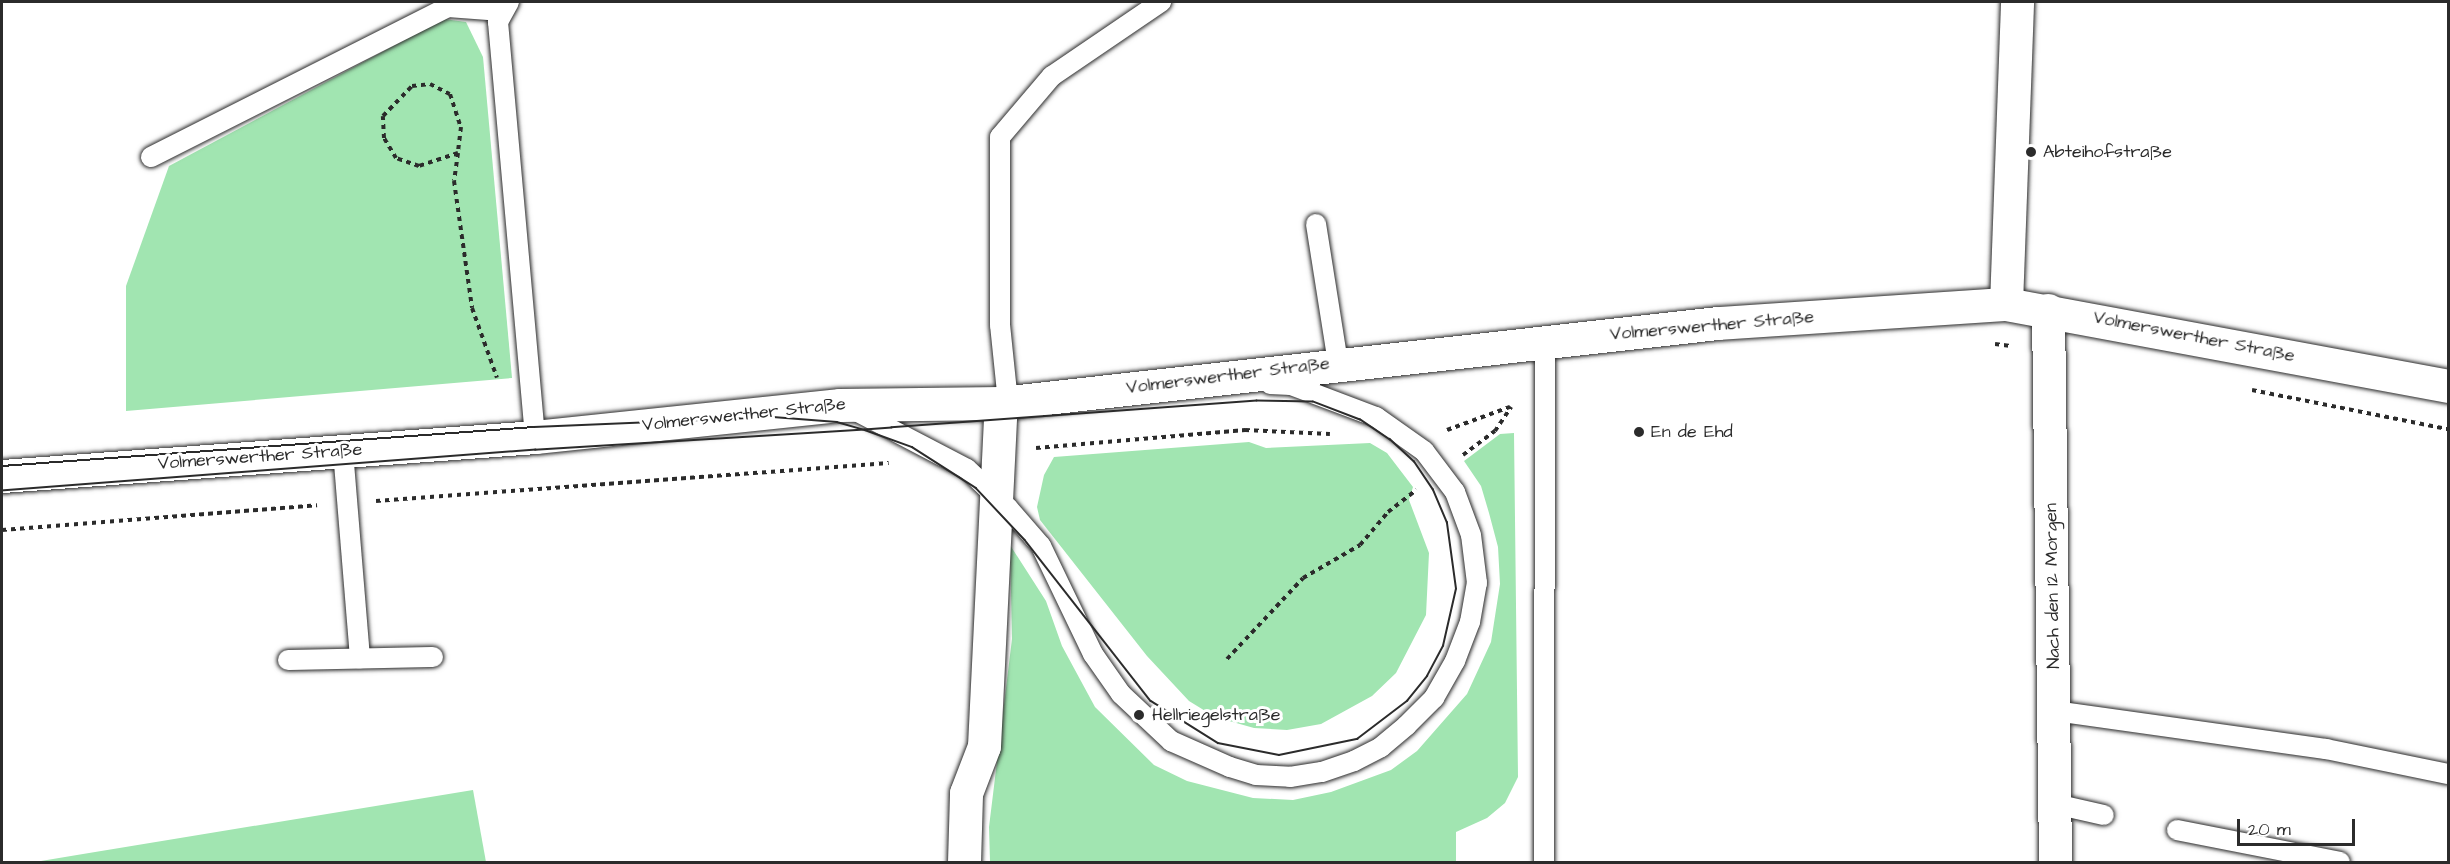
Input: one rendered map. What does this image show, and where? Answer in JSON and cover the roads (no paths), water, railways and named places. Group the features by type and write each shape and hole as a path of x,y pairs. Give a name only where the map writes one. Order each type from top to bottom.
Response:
{"street":[{"path":"2006,304 2017,2"},
{"name":"Volmerswerther Straße","path":"2,476 535,436 840,405 1005,402 1338,363 1718,323 2006,304 2448,386"},
{"name":"Nach den 12 Morgen","path":"2048,310 2055,711 2055,862"},
{"path":"964,862 966,793 984,746 1005,402"}],"lane":[{"path":"1005,402 1000,325 1000,137 1052,76 1161,2"},
{"path":"151,157 448,7 506,6 498,22 535,436"},
{"path":"1316,224 1338,363"},
{"path":"1544,862 1545,342"},
{"path":"840,405 873,418 967,469 998,498 1041,546 1093,654 1121,694 1171,741 1198,755 1256,775 1290,777 1322,772 1381,747 1434,698 1455,661 1470,622 1477,583 1471,535 1455,492 1424,451 1376,417 1291,385 1178,382"},
{"path":"344,451 360,658"},
{"path":"288,660 433,657"},
{"path":"2055,711 2326,749 2448,774"},
{"path":"2055,804 2104,815"},
{"path":"2177,830 2340,862"}],"tram line":[{"path":"2,466 534,427 773,417 837,422 865,430 912,447 976,488 1025,540 1151,701 1218,743 1279,755 1357,739 1407,701 1427,676 1443,646 1456,589 1447,523 1433,490 1414,462 1390,440 1360,420 1313,402 1257,401 865,430 536,450 2,491"}],"place":[{"name":"Abteihofstraße","path":"2031,152"},
{"name":"En de Ehd","path":"1639,432"},
{"name":"Hellriegelstraße","path":"1139,715"}]}
